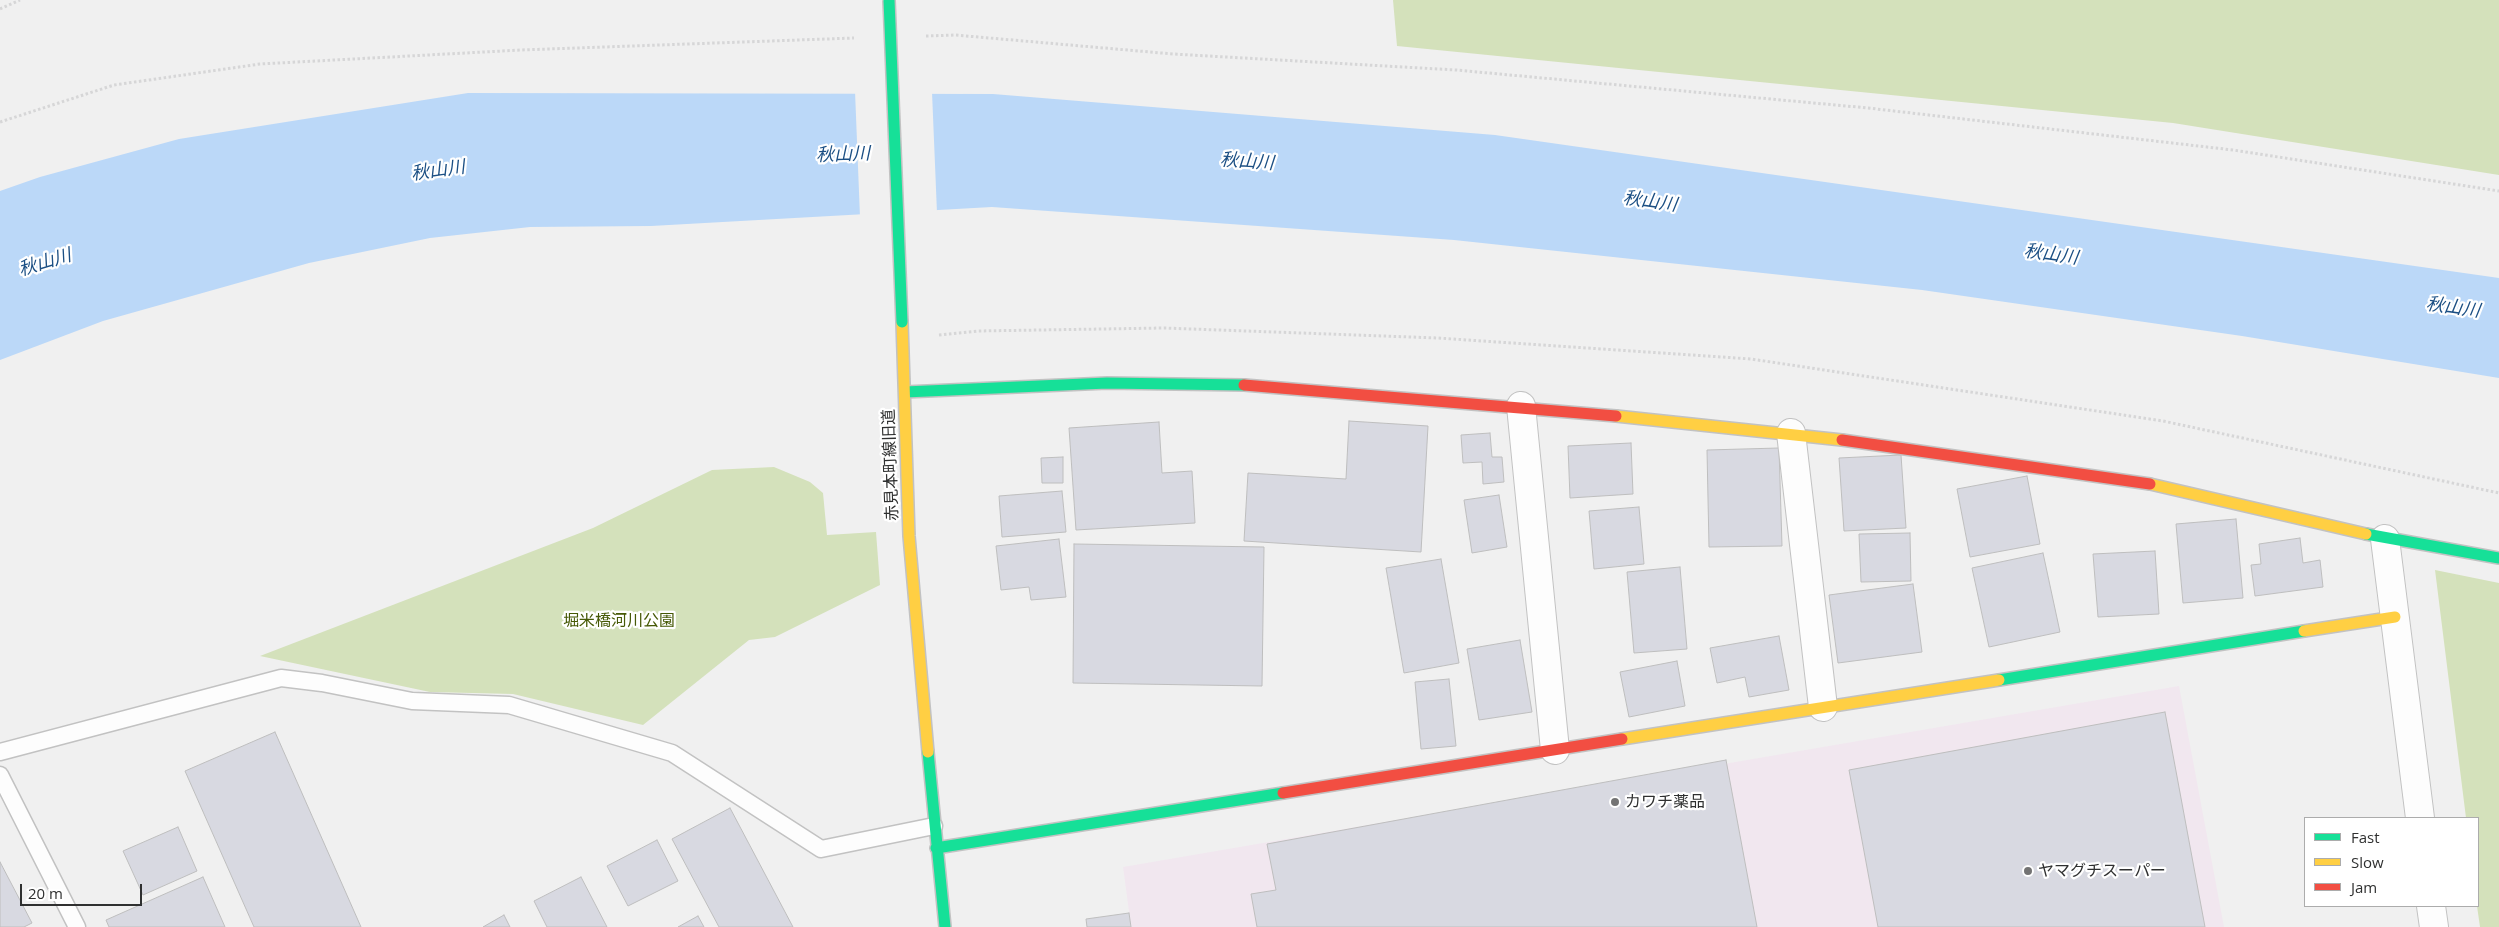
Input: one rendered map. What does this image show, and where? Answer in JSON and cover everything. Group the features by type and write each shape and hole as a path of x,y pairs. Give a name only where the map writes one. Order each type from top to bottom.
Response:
{"street":[{"name":"赤見本町線旧道","path":"888,0 909,536 936,848 945,927"},
{"path":"904,392 1107,383 1245,385 1521,406 1791,433 2168,487 2385,539 2499,558"},
{"path":"1521,406 1556,750"},
{"path":"1791,433 1823,707"},
{"path":"2385,539 2420,817"},
{"path":"936,848 2395,617"},
{"path":"2431,907 2434,927"}],"lane":[{"path":"0,752 281,678 322,683 412,701 509,704 672,753 821,849 934,826"},
{"path":"0,775 77,927"}],"path":[{"path":"0,9 20,0"},
{"path":"917,36 955,35 1173,54 1456,70 1868,108 2233,150 2499,191"},
{"path":"0,122 114,85 260,64 522,50 860,38"},
{"path":"939,335 978,331 1173,328 1438,338 1751,359 2163,421 2499,493"}],"shaded area":[{"path":"2179,686 2224,927 1131,927 1123,867"}],"green space":[{"path":"1393,0 2499,0 2499,175 2173,123 1397,46"},
{"name":"堀米橋河川公園","path":"774,467 810,482 823,493 827,535 876,532 880,585 775,637 749,640 643,725 513,694 430,692 260,656 593,528 712,470"},
{"path":"2435,570 2499,583 2499,927 2480,927 2477,907 2479,907 2479,817 2466,817"}],"water":[{"name":"秋山川","path":"468,93 993,94 1495,135 2499,278 2499,378 2242,336 1922,290 1454,240 992,207 651,226 530,227 430,238 309,263 103,321 0,360 0,191 40,177 179,139"}],"pier":[{"path":"855,91 932,92 937,213 860,217"}],"building":[{"path":"1349,421 1428,426 1421,552 1244,541 1248,473 1346,479"},
{"path":"1159,422 1162,473 1192,471 1195,523 1076,530 1069,428"},
{"path":"1490,433 1492,457 1502,457 1504,482 1483,484 1482,462 1463,463 1461,435"},
{"path":"1631,443 1633,494 1570,498 1568,446"},
{"path":"1779,448 1782,546 1709,547 1707,450"},
{"path":"1901,455 1906,528 1844,531 1839,458"},
{"path":"1063,457 1063,483 1042,483 1041,458"},
{"path":"2027,476 2040,544 1970,557 1957,489"},
{"path":"1062,491 1066,532 1002,537 999,496"},
{"path":"1499,495 1507,547 1472,553 1464,500"},
{"path":"1639,507 1644,564 1594,569 1589,511"},
{"path":"2236,519 2243,598 2183,603 2176,524"},
{"path":"1910,533 1911,581 1861,582 1859,534"},
{"path":"2300,538 2303,563 2320,560 2323,587 2255,596 2251,565 2261,564 2259,544"},
{"path":"1059,539 1066,597 1031,600 1029,587 1001,590 996,546"},
{"path":"1074,544 1264,547 1262,686 1073,683"},
{"path":"2155,551 2159,614 2098,617 2093,554"},
{"path":"2043,553 2060,632 1989,647 1972,568"},
{"path":"1441,559 1459,663 1404,673 1386,568"},
{"path":"1680,567 1687,649 1634,653 1627,572"},
{"path":"1913,584 1922,652 1838,663 1829,595"},
{"path":"1779,636 1789,690 1749,697 1745,677 1717,683 1710,648"},
{"path":"1520,640 1532,712 1479,720 1467,649"},
{"path":"1677,661 1685,706 1629,717 1620,672"},
{"path":"1449,679 1456,746 1421,749 1415,682"},
{"path":"2165,712 2205,927 1878,927 1849,770"},
{"path":"275,732 361,927 254,927 185,771"},
{"name":"カワチ薬品","path":"1726,760 1757,927 1257,927 1251,894 1276,890 1267,844"},
{"path":"730,808 793,927 719,927 672,839"},
{"path":"178,827 197,871 143,895 123,851"},
{"path":"657,840 678,881 628,906 607,866"},
{"path":"0,862 32,923 24,927 0,927"},
{"path":"203,877 225,927 109,927 106,920"},
{"path":"581,877 607,927 547,927 534,901"},
{"path":"1129,913 1131,927 1087,927 1086,919"},
{"path":"504,915 510,927 483,927"},
{"path":"698,916 704,927 678,927"}],"traffic: fast":[{"path":"889,0 902,322"},
{"path":"905,392 1107,383 1244,385"},
{"path":"2366,534 2499,558"},
{"path":"1999,680 2304,631"},
{"path":"928,752 945,927"},
{"path":"936,848 1283,793"}],"traffic: slow":[{"path":"902,322 909,536 928,752"},
{"path":"1616,416 1842,440"},
{"path":"2150,484 2366,534"},
{"path":"2304,631 2395,617"},
{"path":"1622,739 1999,680"}],"traffic: jam":[{"path":"1244,385 1616,416"},
{"path":"1842,440 2150,484"},
{"path":"1283,793 1622,739"}],"place":[{"name":"カワチ薬品","path":"1615,802"},
{"name":"ヤマグチスーパー","path":"2028,871"}]}
